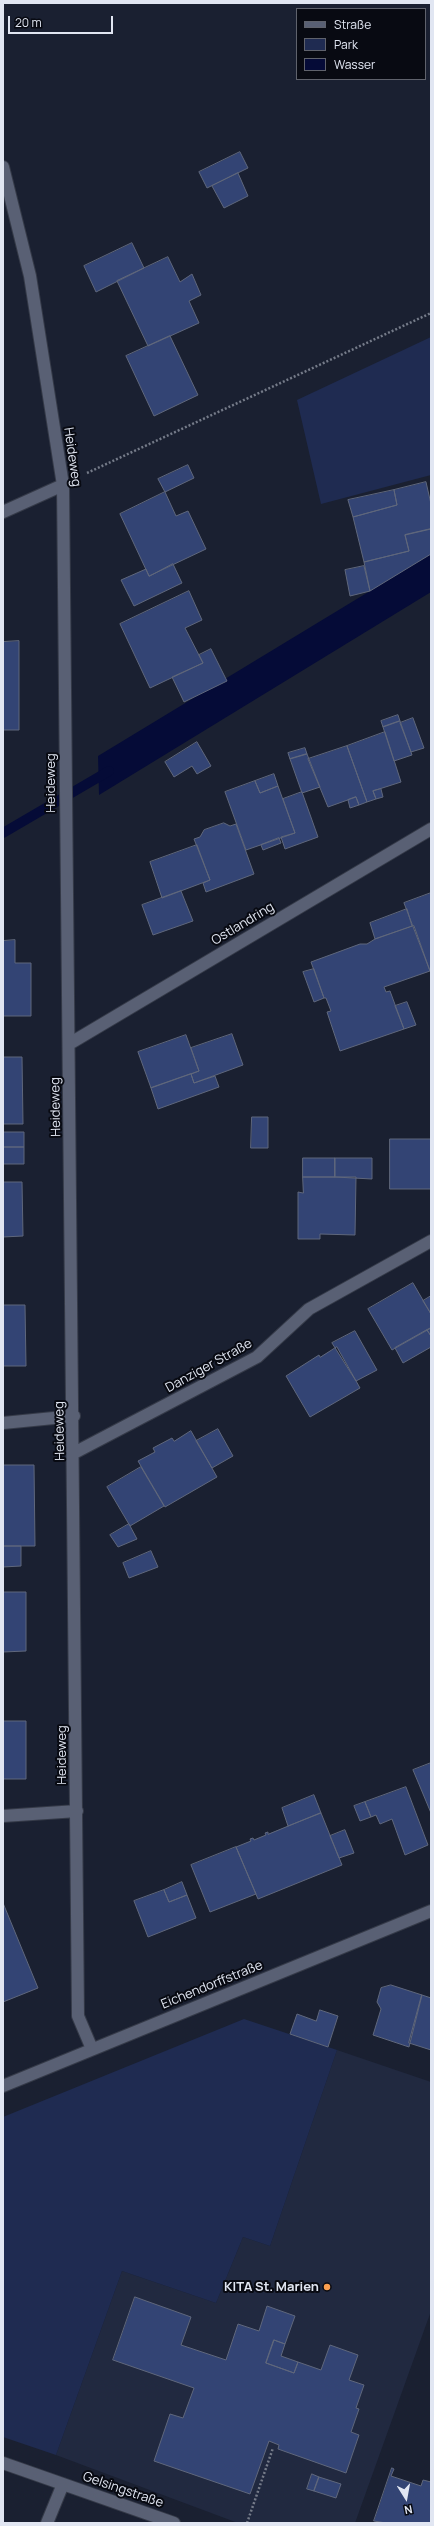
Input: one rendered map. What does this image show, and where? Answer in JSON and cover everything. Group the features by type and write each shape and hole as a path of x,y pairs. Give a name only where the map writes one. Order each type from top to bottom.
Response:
{"street":[{"name":"Heideweg","path":"3,167 30,276 63,484 65,821 74,1416 78,2016 92,2050"},
{"path":"3,512 63,484"},
{"name":"Ostlandring","path":"69,1044 431,829"},
{"name":"Danziger Straße","path":"74,1454 257,1357 309,1309 431,1241"},
{"path":"3,1423 74,1416"},
{"path":"3,1816 76,1811"},
{"name":"Eichendorffstraße","path":"3,2086 431,1911"},
{"name":"Gelsingstraße","path":"3,2464 174,2523"},
{"name":"Gelsingstraße","path":"47,2523 63,2484"}],"path":[{"path":"63,484 431,313"},
{"path":"247,2523 273,2448"}],"shaded area":[{"name":"KITA St. Marien","path":"337,2050 431,2082 431,2311 355,2523 238,2523 56,2455 122,2271 216,2303 243,2237 270,2246"}],"green space":[{"path":"431,337 431,475 321,504 297,400"},
{"path":"244,2019 337,2050 270,2246 243,2237 216,2303 122,2271 56,2455 3,2437 3,2117"}],"water":[{"path":"431,554 431,592 99,795 98,756"}],"building":[{"path":"240,152 248,168 207,188 199,172"},
{"path":"238,173 248,196 224,208 212,186"},
{"path":"132,243 144,268 96,292 84,266"},
{"path":"168,257 180,282 192,274 201,295 189,301 199,323 148,346 117,281"},
{"path":"170,336 198,395 154,416 126,356"},
{"path":"188,465 194,478 165,492 158,479"},
{"path":"426,482 431,504 431,529 405,535 409,551 364,562 353,517 397,505 394,490"},
{"path":"394,490 397,505 353,517 348,500"},
{"path":"165,492 176,516 188,511 206,549 149,576 120,514"},
{"path":"431,529 431,554 370,591 364,562 409,551 405,535"},
{"path":"173,564 182,583 134,606 121,580 146,569 149,576"},
{"path":"364,566 370,591 350,596 345,570"},
{"path":"189,591 202,620 185,628 203,663 150,688 120,624"},
{"path":"19,641 19,730 3,730 3,642"},
{"path":"211,649 227,681 184,702 172,677 203,663 199,655"},
{"path":"398,715 400,721 383,727 381,721"},
{"path":"413,718 424,748 411,752 400,723"},
{"path":"400,721 412,755 394,761 383,727"},
{"path":"385,732 401,782 373,791 376,799 367,802 347,746"},
{"path":"197,742 211,766 197,774 192,766 174,777 165,762"},
{"path":"347,746 367,802 359,805 356,797 328,807 308,759"},
{"path":"305,748 307,754 290,759 288,753"},
{"path":"307,754 320,787 302,793 290,759"},
{"path":"274,774 278,786 260,793 255,781"},
{"path":"255,781 260,793 278,786 295,833 246,850 225,792"},
{"path":"381,789 383,797 376,799 373,791"},
{"path":"302,792 318,837 285,849 281,837 295,833 283,799"},
{"path":"356,797 359,805 350,808 348,800"},
{"path":"224,823 230,826 236,824 254,874 206,892 203,883 210,880 194,839 200,837 204,830"},
{"path":"279,838 281,843 263,850 261,845"},
{"path":"197,845 210,880 162,898 150,862"},
{"path":"181,891 193,921 153,935 142,905"},
{"path":"431,893 431,971 430,971 404,903"},
{"path":"407,909 412,926 375,939 370,923"},
{"path":"414,926 430,971 384,987 386,992 390,991 404,1029 340,1051 327,1012 331,1011 326,998 324,998 311,962 360,944 367,944 375,939"},
{"path":"15,940 15,963 31,963 31,1016 3,1016 3,941"},
{"path":"314,969 324,998 314,1002 303,972"},
{"path":"407,1002 416,1025 404,1029 395,1006"},
{"path":"232,1034 243,1065 194,1083 191,1074 199,1071 191,1048"},
{"path":"186,1035 199,1071 151,1088 138,1052"},
{"path":"3,1057 22,1057 23,1124 3,1124"},
{"path":"191,1074 194,1083 215,1076 219,1087 158,1109 151,1088"},
{"path":"252,1117 268,1117 268,1148 251,1148"},
{"path":"3,1132 24,1132 24,1147 3,1147"},
{"path":"390,1139 431,1139 431,1189 390,1189"},
{"path":"3,1147 24,1147 24,1164 3,1164"},
{"path":"303,1158 335,1158 335,1177 303,1177"},
{"path":"335,1158 372,1158 372,1179 335,1177"},
{"path":"303,1177 356,1177 355,1235 320,1234 320,1239 298,1239 298,1192 303,1193"},
{"path":"3,1182 22,1182 23,1236 3,1237"},
{"path":"413,1283 431,1314 431,1328 392,1350 368,1309"},
{"path":"431,1296 431,1314 423,1301"},
{"path":"3,1305 25,1305 26,1366 3,1366"},
{"path":"431,1328 431,1336 427,1330"},
{"path":"427,1330 431,1336 431,1347 403,1363 395,1348"},
{"path":"355,1331 377,1370 356,1381 332,1343"},
{"path":"337,1347 360,1388 310,1417 286,1376 319,1355 320,1357"},
{"path":"218,1429 233,1456 212,1468 196,1441"},
{"path":"191,1431 217,1477 165,1507 138,1461 155,1452 153,1448 172,1438 174,1441"},
{"path":"3,1465 34,1465 35,1546 3,1546"},
{"path":"141,1467 164,1506 130,1526 107,1487"},
{"path":"129,1524 137,1539 118,1547 110,1535"},
{"path":"3,1546 21,1546 21,1566 3,1567"},
{"path":"151,1551 158,1567 129,1578 123,1563"},
{"path":"3,1592 26,1592 26,1651 3,1652"},
{"path":"3,1721 26,1721 26,1779 3,1779"},
{"path":"431,1763 431,1813 413,1770"},
{"path":"406,1787 428,1845 405,1855 392,1819 380,1824 376,1815 371,1817 365,1802"},
{"path":"314,1795 321,1813 288,1826 282,1808"},
{"path":"365,1802 371,1817 360,1821 354,1806"},
{"path":"321,1813 342,1865 258,1899 236,1847 251,1841 250,1839 253,1838 254,1840 266,1835 265,1833 268,1832 268,1834"},
{"path":"345,1830 354,1853 339,1858 330,1836"},
{"path":"236,1847 256,1894 210,1912 191,1865"},
{"path":"182,1882 187,1895 169,1902 164,1890"},
{"path":"164,1890 169,1902 187,1895 196,1918 148,1937 134,1901"},
{"path":"3,1903 38,1988 3,2002"},
{"path":"391,1985 422,1995 409,2047 373,2035 381,2009 377,2002 381,1988"},
{"path":"422,1995 431,1998 431,2050 409,2043"},
{"path":"320,2010 338,2016 328,2047 290,2034 297,2014 316,2021"},
{"path":"135,2297 191,2317 181,2345 226,2360 238,2324 259,2331 267,2306 295,2316 285,2344 274,2340 266,2363 294,2373 298,2362 321,2370 330,2345 358,2355 349,2380 364,2385 356,2408 359,2409 351,2432 359,2435 346,2473 278,2449 279,2445 269,2441 250,2494 154,2461 170,2414 183,2418 194,2388 113,2360"},
{"path":"274,2340 285,2344 281,2356 298,2362 294,2373 266,2363"},
{"path":"392,2468 394,2469 391,2476 421,2486 423,2480 431,2482 431,2523 386,2523 374,2521"},
{"path":"312,2474 319,2477 314,2491 307,2489"},
{"path":"319,2477 341,2484 336,2498 314,2491"}],"waterway":[{"path":"3,833 109,771"}],"place":[{"name":"KITA St. Marien","path":"327,2287"}]}
